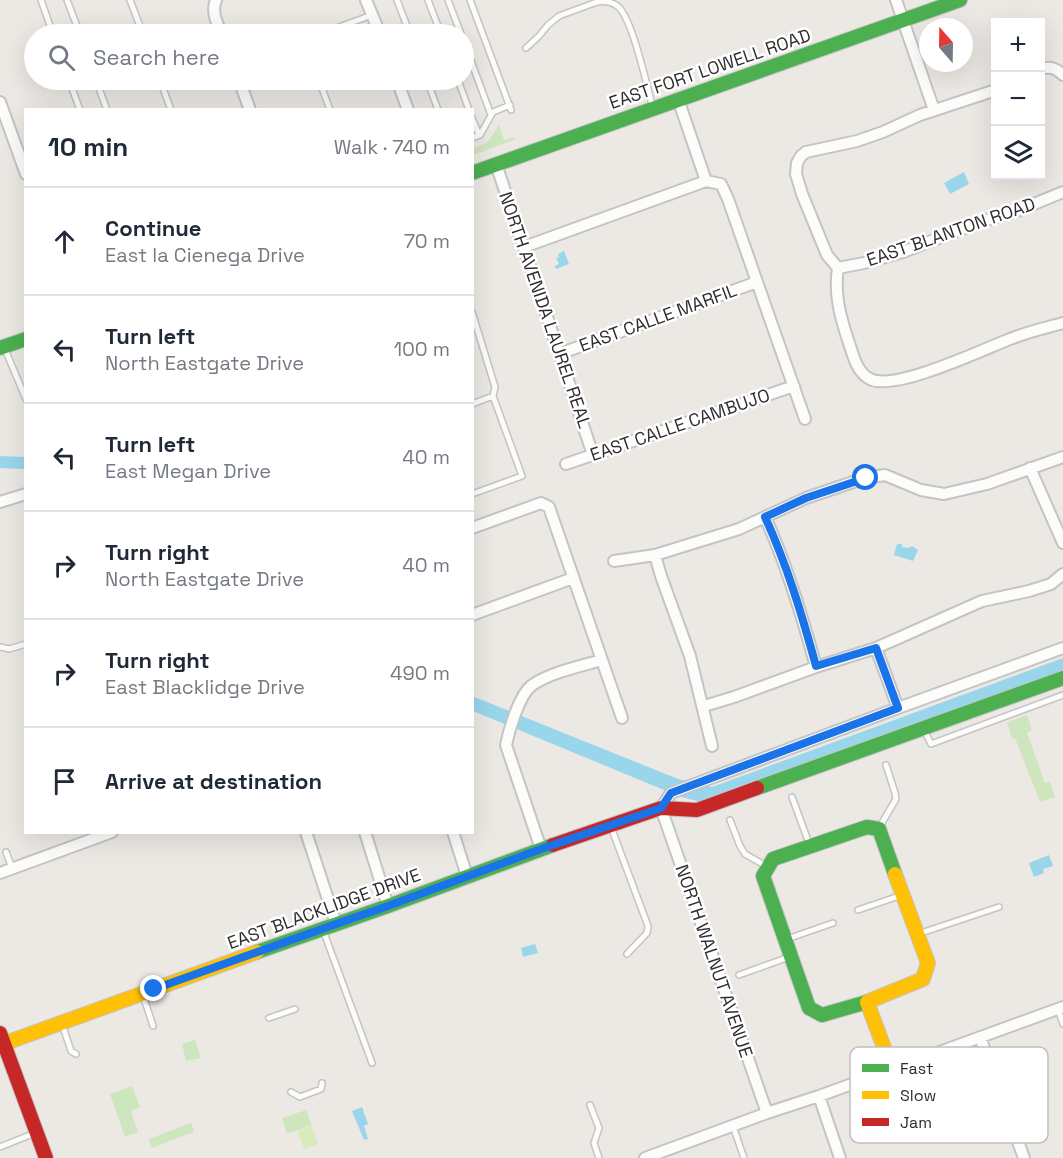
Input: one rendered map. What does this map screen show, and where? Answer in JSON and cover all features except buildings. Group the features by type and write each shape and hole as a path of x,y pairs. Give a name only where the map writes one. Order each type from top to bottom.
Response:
{"street":[{"path":"366,0 376,24"},
{"path":"896,0 934,110"},
{"name":"EAST FORT LOWELL ROAD","path":"474,172 960,0"},
{"path":"214,1 214,14 218,24"},
{"path":"1045,67 1058,70 1063,75"},
{"path":"243,90 249,108"},
{"path":"401,90 407,108"},
{"path":"991,92 934,110 857,141 806,152 797,163 796,174 802,194 827,255 838,268 836,294 843,324 858,368 873,381 891,381 942,368 1012,338 1063,322"},
{"path":"678,99 706,181"},
{"path":"0,102 24,168"},
{"name":"NORTH AVENIDA LAUREL REAL","path":"496,164 593,455"},
{"path":"524,248 706,181 721,184 805,419"},
{"name":"EAST BLANTON ROAD","path":"838,268 903,252 1063,192"},
{"name":"EAST CALLE MARFIL","path":"559,354 757,282"},
{"path":"2,348 24,340"},
{"name":"EAST CALLE CAMBUJO","path":"566,464 794,386"},
{"path":"614,561 656,555 739,529 806,498 866,478 885,475 921,490 944,494 987,484 1063,457"},
{"path":"1030,468 1063,543"},
{"path":"0,502 24,495"},
{"path":"474,527 541,503 549,507 622,718"},
{"path":"765,517 800,606 816,666"},
{"path":"656,555 661,576 690,656 712,746"},
{"path":"704,706 816,666 876,648 982,601 1051,584 1063,574"},
{"path":"474,614 573,578"},
{"path":"876,648 898,708"},
{"path":"661,808 671,793 1063,648"},
{"path":"541,849 506,745 508,733 529,687 543,678 602,660"},
{"name":"EAST BLACKLIDGE DRIVE","path":"1,1040 61,1023 541,849 661,808 698,810 1063,678"},
{"name":"NORTH WALNUT AVENUE","path":"661,808 767,1113"},
{"path":"867,827 879,830 928,963 923,979 867,1002 822,1015 809,1008 763,876 773,859 810,847 867,827"},
{"path":"0,873 106,834"},
{"path":"307,834 336,924"},
{"path":"366,834 388,906"},
{"path":"454,834 467,876"},
{"path":"867,1002 883,1047"},
{"path":"952,1047 1060,1008"},
{"path":"980,1037 984,1047"},
{"path":"1,1040 46,1158"},
{"path":"645,1158 660,1155 767,1113 850,1084"},
{"path":"819,1096 840,1158"},
{"path":"1019,1143 1024,1158"}],"lane":[{"path":"41,0 49,24"},
{"path":"67,0 76,24"},
{"path":"130,0 139,24"},
{"path":"397,0 406,24"},
{"path":"428,0 437,24"},
{"path":"448,0 457,24"},
{"path":"470,0 510,108 493,112 476,136"},
{"path":"525,48 559,16 597,2 604,1 617,5 625,16 639,54 653,108"},
{"path":"347,24 372,15"},
{"path":"474,69 491,116"},
{"path":"73,90 79,108"},
{"path":"100,90 106,108"},
{"path":"164,90 170,108"},
{"path":"323,90 329,108"},
{"path":"431,90 437,108"},
{"path":"462,90 468,108"},
{"path":"474,319 495,387 493,396 522,476 474,493"},
{"path":"2,348 24,395"},
{"path":"474,403 493,396"},
{"path":"0,646 9,649 24,645"},
{"path":"923,729 931,744 1063,695"},
{"path":"879,830 896,799 886,765"},
{"path":"792,797 810,847"},
{"path":"730,820 744,854 768,867"},
{"path":"610,825 648,926 647,933 627,954"},
{"path":"6,852 12,868"},
{"path":"858,910 903,895"},
{"path":"918,934 999,907"},
{"path":"785,939 832,923"},
{"path":"322,929 372,1063"},
{"path":"739,975 791,956"},
{"path":"143,993 153,1026"},
{"path":"1060,1008 1063,1024"},
{"path":"269,1018 295,1009"},
{"path":"61,1023 71,1051 76,1054"},
{"path":"291,1092 300,1098 321,1089 322,1083"},
{"path":"590,1105 599,1128 594,1143 599,1158"},
{"path":"733,1126 744,1158"},
{"path":"0,1147 37,1133"}],"green space":[{"path":"499,125 504,140 514,137 514,140 474,155 474,148 488,142"},
{"path":"1027,715 1032,730 1027,733 1045,783 1050,782 1055,797 1040,802 1015,738 1012,739 1007,722"},
{"path":"195,1040 201,1058 186,1061 182,1044"},
{"path":"132,1086 140,1107 131,1111 138,1132 125,1137 110,1094"},
{"path":"306,1110 312,1125 287,1134 282,1118"},
{"path":"191,1123 194,1132 152,1148 149,1139"},
{"path":"312,1126 318,1144 304,1149 298,1132"}],"water":[{"path":"964,172 969,184 950,194 944,183"},
{"path":"564,251 569,264 556,269 555,266 559,264 556,258"},
{"path":"0,456 24,457 24,469 0,468"},
{"path":"897,544 909,548 912,546 918,550 913,561 894,555"},
{"path":"1063,658 1063,672 701,802 681,797 474,711 474,697 678,779 712,787"},
{"path":"1049,855 1053,866 1043,869 1044,873 1034,877 1029,863"},
{"path":"535,944 538,953 523,957 521,948"},
{"path":"362,1107 368,1124 364,1126 368,1139 364,1140 352,1111"}],"traffic: fast":[{"path":"474,172 960,0"},
{"path":"0,348 24,340"},
{"path":"757,788 1063,678"},
{"path":"867,1002 822,1015 809,1008 763,876 773,859 867,827 879,829 895,874"},
{"path":"257,952 553,845"}],"traffic: slow":[{"path":"884,1047 867,1002 923,979 928,963 895,874"},
{"path":"0,1045 257,952"}],"traffic: jam":[{"path":"553,845 661,808 697,810 757,788"},
{"path":"0,1033 46,1158"}],"route":[{"path":"154,989 661,808 671,793 898,708 876,648 816,666 800,606 765,517 806,498 866,478"}]}
